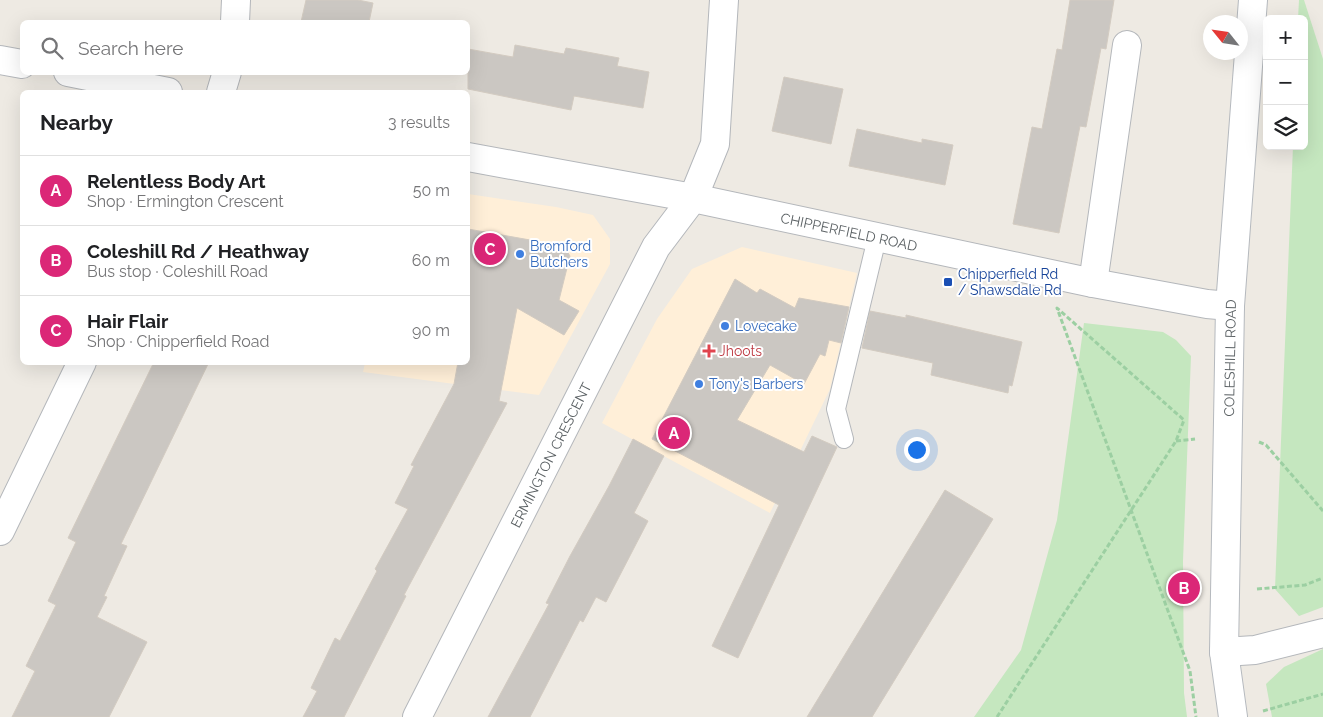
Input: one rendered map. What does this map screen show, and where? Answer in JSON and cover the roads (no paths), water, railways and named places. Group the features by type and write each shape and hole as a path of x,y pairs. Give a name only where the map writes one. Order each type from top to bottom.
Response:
{"street":[{"path":"235,20 236,0"},
{"name":"ERMINGTON CRESCENT","path":"417,717 656,247 693,198 715,144 724,0"},
{"name":"COLESHILL ROAD","path":"1234,717 1224,652 1230,306 1252,0"},
{"path":"1092,283 1127,45"},
{"path":"0,60 20,64"},
{"path":"83,75 158,90"},
{"path":"222,90 226,75"},
{"name":"CHIPPERFIELD ROAD","path":"470,156 693,198 1092,283 1207,304 1230,306"},
{"path":"0,531 81,365"},
{"path":"1224,652 1255,650 1323,633"}],"lane":[{"path":"844,439 836,409 877,238"}],"place":[{"name":"Hair Flair","path":"490,249"},
{"name":"Bromford Butchers","path":"520,254"},
{"name":"Chipperfield Rd / Shawsdale Rd","path":"948,282"},
{"name":"Lovecake","path":"725,326"},
{"name":"Jhoots","path":"709,351"},
{"name":"Tony's Barbers","path":"699,384"},
{"name":"Relentless Body Art","path":"674,433"},
{"name":"Coleshill Rd / Heathway","path":"1184,588"}]}
